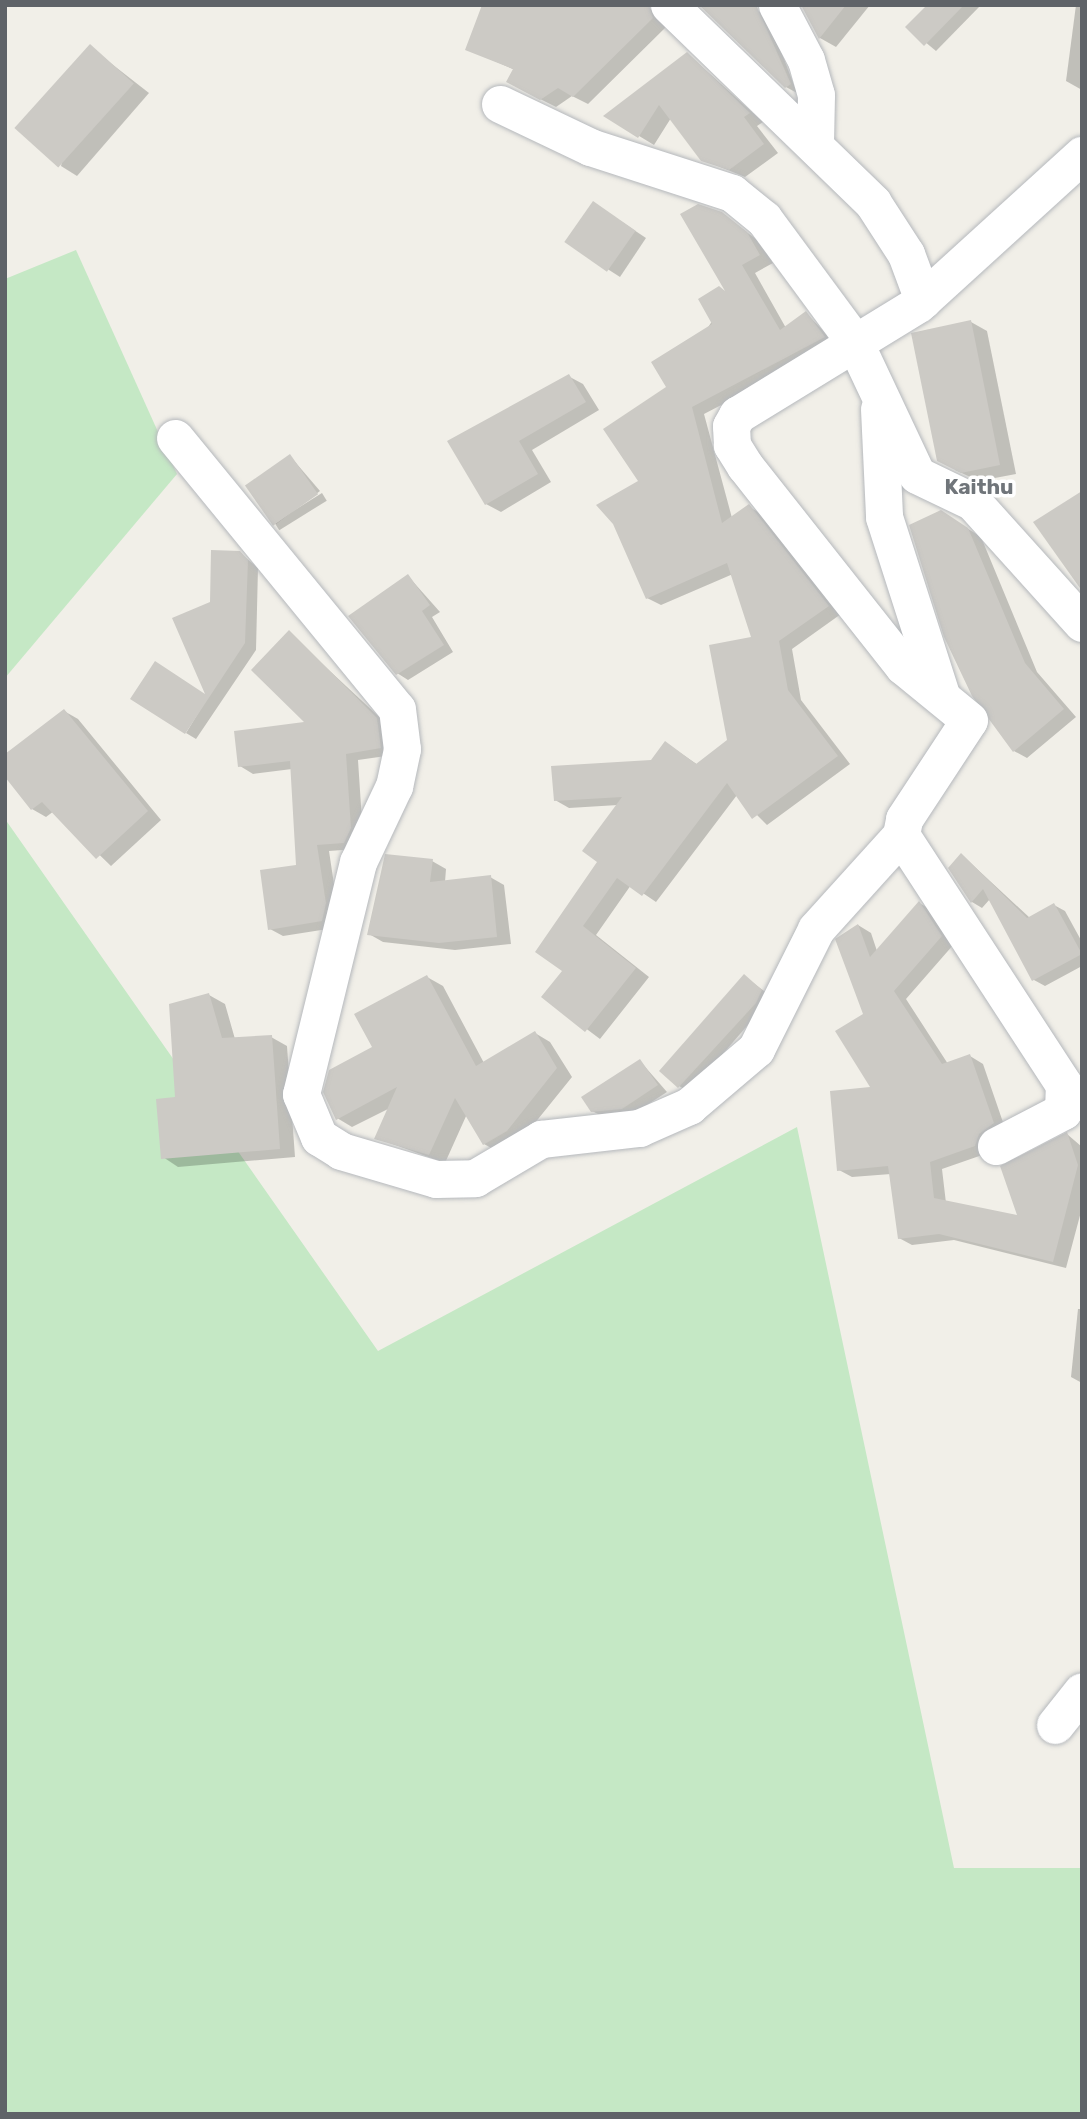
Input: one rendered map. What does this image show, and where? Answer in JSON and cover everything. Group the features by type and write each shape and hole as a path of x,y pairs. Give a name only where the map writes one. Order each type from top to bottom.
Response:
{"street":[{"path":"669,5 815,141 873,203 906,254 923,300"},
{"path":"777,5 806,60 816,94 815,141"},
{"path":"500,104 590,147 732,193 782,240 854,341 917,475 973,502 1082,623"},
{"path":"175,438 397,709 402,748 394,786 358,862 301,1094 319,1138 341,1151 436,1179 475,1178 541,1139 639,1128 689,1106 756,1049 816,929 901,835 923,787 969,727 941,695 903,666 732,445 737,415 923,300 1082,155"},
{"path":"878,394 884,517 941,695"},
{"path":"901,835 1063,1085 1063,1111 996,1146"},
{"path":"1055,1726 1082,1691"}],"green space":[{"path":"76,250 177,474 5,678 5,279"},
{"path":"5,819 378,1351 797,1127 954,1868 1082,1868 1082,2114 5,2114"}],"building":[{"path":"482,5 649,5 653,18 573,97 558,88 540,100 506,82 513,69 465,50"},
{"path":"699,5 756,5 791,84 785,88"},
{"path":"801,5 846,5 819,39"},
{"path":"927,5 964,5 924,46 905,27"},
{"path":"90,44 134,83 58,167 14,128"},
{"path":"687,52 750,113 744,117 764,144 729,170 701,161 659,105 638,138 603,116"},
{"path":"593,201 636,231 607,272 564,242"},
{"path":"698,204 722,212 747,232 760,255 742,265 780,330 806,311 825,337 692,407 722,523 749,504 829,606 779,641 788,690 838,756 752,819 727,783 642,896 617,878 583,926 636,968 585,1032 541,997 562,971 535,952 597,862 582,851 622,797 554,801 551,766 651,760 665,741 696,764 727,740 709,645 751,637 727,563 646,599 613,524 596,505 638,481 603,429 666,387 651,362 712,324 698,299 719,286 725,291 680,214"},
{"path":"971,320 1000,465 961,473 937,461 911,333"},
{"path":"569,374 586,402 519,441 538,474 485,505 447,441"},
{"path":"290,454 318,494 273,526 245,486"},
{"path":"1082,491 1082,591 1033,522"},
{"path":"941,510 968,528 1025,663 1064,709 1013,752 972,696 944,637 909,525"},
{"path":"211,550 240,551 248,560 245,643 185,734 130,699 155,661 205,694 172,618 210,602"},
{"path":"408,574 430,605 422,611 444,645 396,675 348,616"},
{"path":"289,630 377,718 381,748 346,754 351,828 344,843 317,845 326,903 322,921 268,930 260,870 296,865 290,761 238,767 234,731 304,722 251,670"},
{"path":"64,709 148,811 96,859 42,802 31,810 5,777 5,754"},
{"path":"961,853 1027,918 1054,903 1082,954 1032,981 983,889 971,903 948,868"},
{"path":"385,854 433,859 430,882 491,875 497,937 439,943 367,935"},
{"path":"919,901 942,936 894,991 942,1064 970,1054 994,1123 979,1134 975,1146 930,1162 934,1198 1017,1215 1000,1166 1067,1132 1078,1165 1053,1262 939,1234 898,1239 888,1166 837,1171 830,1091 870,1087 835,1031 863,1014 835,939 858,924 870,957"},
{"path":"744,974 762,990 756,1003 678,1088 659,1071"},
{"path":"427,975 476,1066 535,1031 557,1068 507,1131 483,1145 455,1098 429,1155 374,1139 397,1087 336,1120 323,1092 329,1070 372,1047 354,1014"},
{"path":"209,993 222,1038 272,1035 280,1149 161,1159 156,1099 175,1097 169,1004"},
{"path":"640,1059 658,1085 622,1109 591,1112 581,1097"}],"district":[{"name":"Kaithu","path":"979,487"}]}
